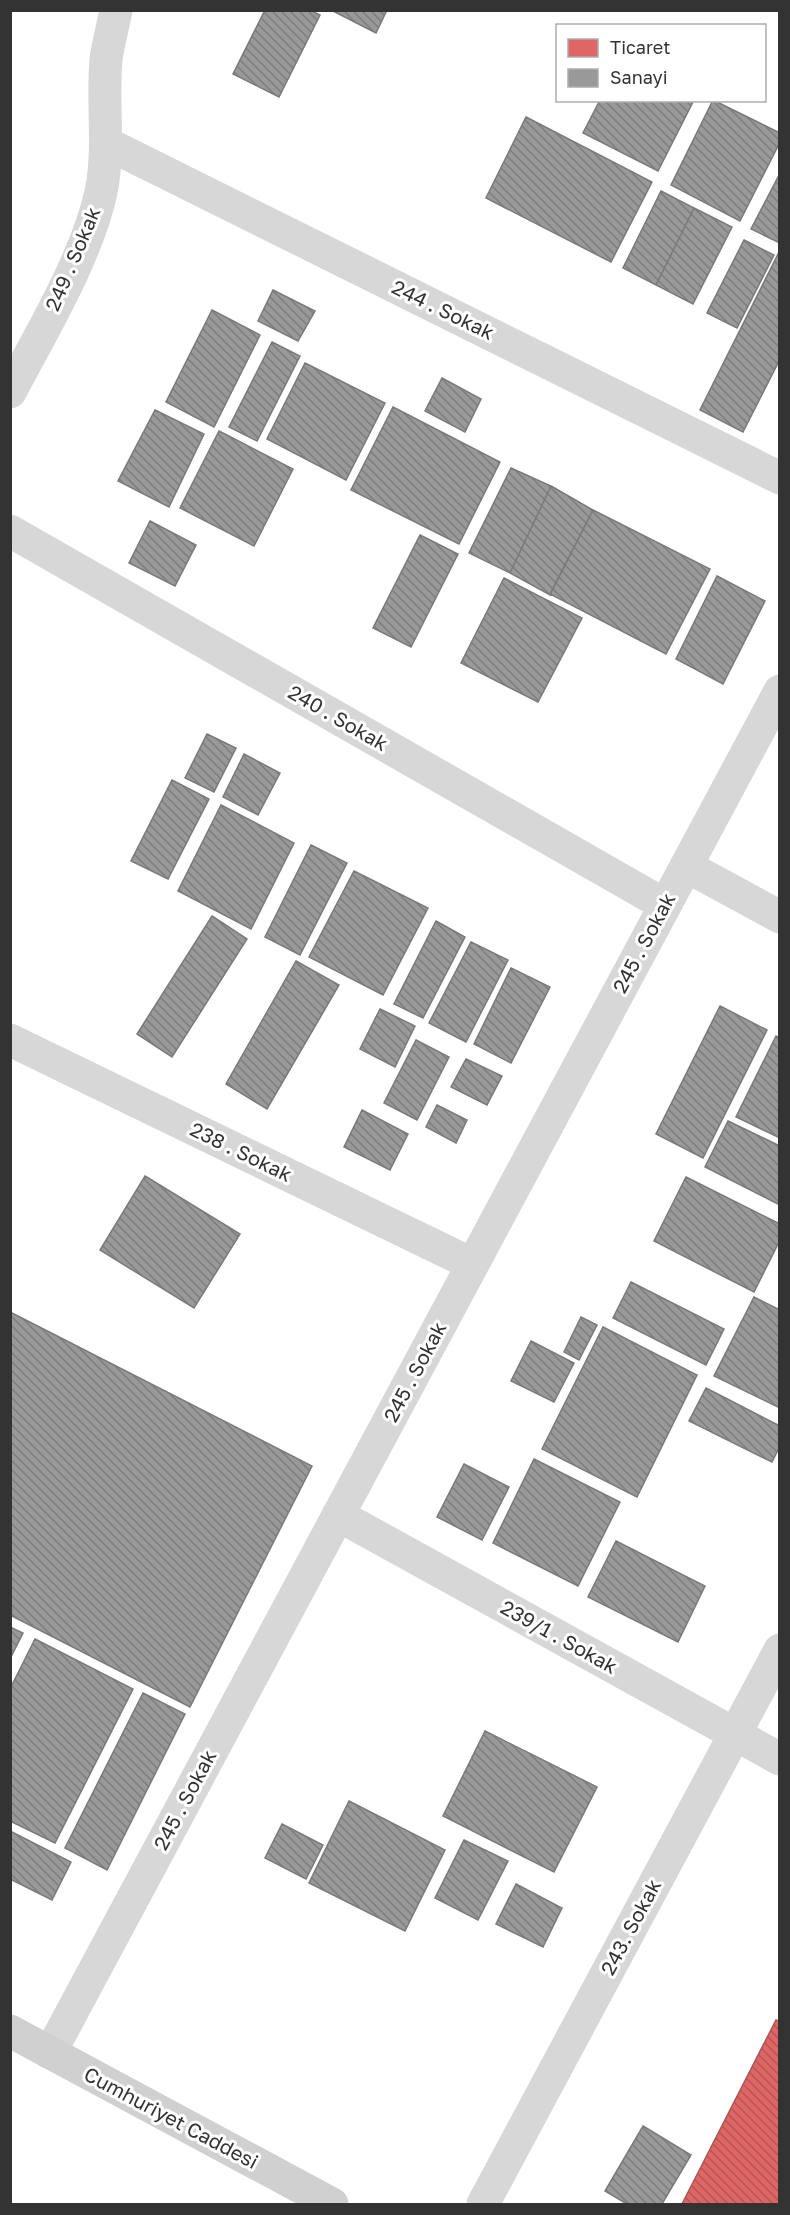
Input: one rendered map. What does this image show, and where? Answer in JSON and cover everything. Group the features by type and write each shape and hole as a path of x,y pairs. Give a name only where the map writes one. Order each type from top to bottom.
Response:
{"main road":[{"name":"Cumhuriyet Caddesi","path":"10,2031 332,2205"}],"street":[{"name":"249 . Sokak","path":"10,392 90,231 101,192 106,143 106,60 116,10"},
{"name":"244 . Sokak","path":"106,143 780,477"},
{"name":"240 . Sokak","path":"10,531 665,905"},
{"name":"245 . Sokak","path":"50,2053 780,691"},
{"path":"686,866 780,917"},
{"name":"238 . Sokak","path":"10,1040 472,1264"},
{"name":"239/1 . Sokak","path":"338,1515 780,1759"},
{"name":"243. Sokak","path":"483,2205 780,1650"}],"building: Ticaret":[{"path":"776,2020 780,2022 780,2204 682,2204"}],"building: Sanayi":[{"path":"265,10 310,10 320,15 279,97 233,74"},
{"path":"331,10 387,10 376,33"},
{"path":"599,102 693,102 658,171 583,133"},
{"path":"712,102 717,102 780,133 780,142 740,221 671,185"},
{"path":"526,117 652,182 611,262 486,198"},
{"path":"780,173 780,243 751,229"},
{"path":"661,191 694,208 656,285 623,268"},
{"path":"694,208 732,227 693,304 656,285"},
{"path":"744,240 774,255 737,328 707,313"},
{"path":"779,252 780,359 743,432 700,410"},
{"path":"273,290 315,311 298,341 258,321"},
{"path":"212,310 260,335 214,427 166,402"},
{"path":"272,342 300,356 257,441 229,427"},
{"path":"305,363 385,403 346,480 267,439"},
{"path":"442,378 481,399 465,432 425,411"},
{"path":"393,407 500,462 459,544 351,490"},
{"path":"155,410 204,434 169,507 118,481"},
{"path":"219,431 293,469 254,546 180,508"},
{"path":"511,468 551,486 510,573 469,553"},
{"path":"551,486 593,510 550,595 510,573"},
{"path":"593,510 710,569 666,654 550,594"},
{"path":"150,521 196,545 175,586 129,563"},
{"path":"420,535 458,554 411,647 373,628"},
{"path":"717,576 765,601 723,684 676,659"},
{"path":"504,578 582,618 538,702 461,663"},
{"path":"207,734 236,748 214,792 185,778"},
{"path":"244,754 280,773 258,815 223,797"},
{"path":"172,780 209,799 168,879 131,861"},
{"path":"221,805 294,843 251,929 178,891"},
{"path":"311,845 347,863 300,955 265,937"},
{"path":"354,871 428,908 383,995 309,957"},
{"path":"212,916 247,939 172,1057 137,1034"},
{"path":"436,921 465,937 423,1018 394,1004"},
{"path":"471,942 508,960 466,1042 429,1023"},
{"path":"296,961 339,985 267,1109 226,1084"},
{"path":"511,968 550,987 511,1063 474,1044"},
{"path":"720,1006 767,1030 703,1158 656,1134"},
{"path":"380,1009 415,1026 395,1067 360,1049"},
{"path":"776,1036 780,1038 780,1138 736,1117"},
{"path":"416,1040 449,1057 417,1120 384,1103"},
{"path":"466,1059 502,1076 487,1105 451,1087"},
{"path":"437,1105 467,1120 456,1143 426,1127"},
{"path":"362,1110 408,1134 390,1170 344,1147"},
{"path":"728,1121 780,1146 780,1205 705,1167"},
{"path":"145,1176 240,1234 194,1308 100,1250"},
{"path":"686,1177 780,1224 780,1240 754,1292 654,1241"},
{"path":"631,1282 724,1329 706,1365 613,1318"},
{"path":"754,1297 780,1310 780,1408 714,1376"},
{"path":"10,1312 312,1466 190,1707 10,1615"},
{"path":"581,1317 597,1325 579,1360 564,1352"},
{"path":"603,1327 697,1375 637,1497 542,1449"},
{"path":"531,1341 574,1363 554,1402 511,1381"},
{"path":"706,1388 780,1426 780,1446 772,1462 689,1421"},
{"path":"534,1459 620,1502 578,1586 493,1543"},
{"path":"464,1464 509,1487 482,1540 437,1517"},
{"path":"616,1541 705,1586 678,1642 588,1597"},
{"path":"10,1627 23,1633 10,1659"},
{"path":"35,1639 133,1689 55,1843 10,1821 10,1689"},
{"path":"143,1693 185,1714 107,1870 65,1848"},
{"path":"485,1731 597,1787 554,1872 443,1816"},
{"path":"349,1801 445,1850 405,1931 309,1883"},
{"path":"282,1824 323,1845 306,1879 265,1858"},
{"path":"10,1831 71,1862 52,1900 10,1879"},
{"path":"464,1840 508,1861 478,1920 435,1898"},
{"path":"516,1884 562,1908 543,1947 496,1924"},
{"path":"643,2126 691,2155 662,2204 627,2204 605,2191"}]}
